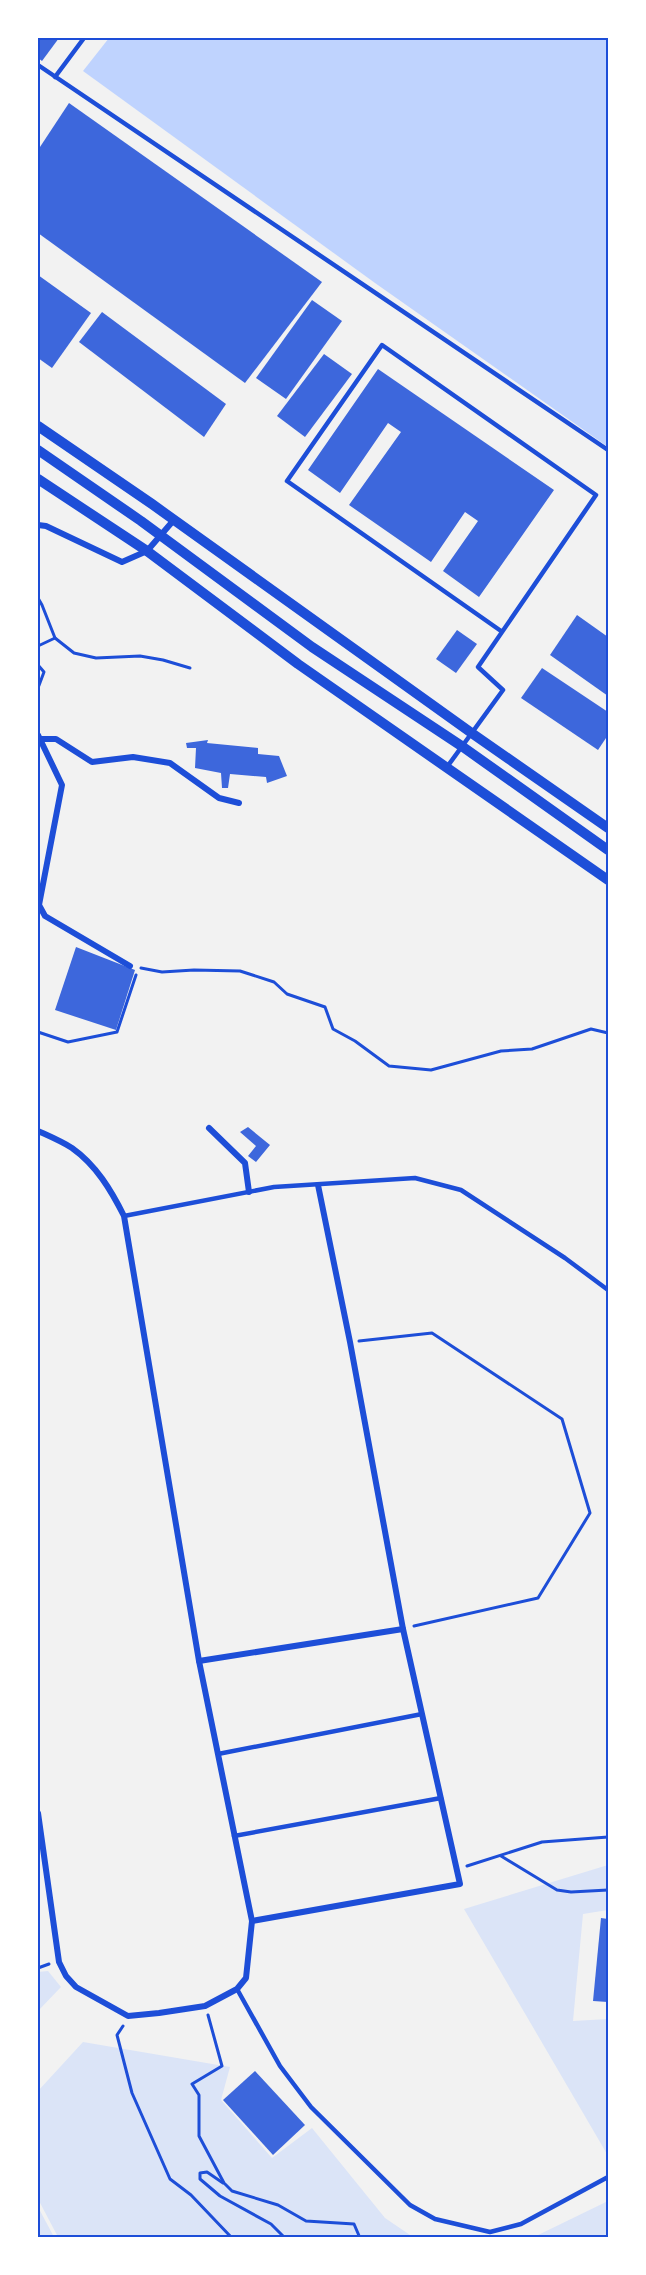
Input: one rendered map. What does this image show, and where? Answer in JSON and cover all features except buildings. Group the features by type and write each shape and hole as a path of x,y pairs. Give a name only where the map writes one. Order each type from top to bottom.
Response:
{"street":[{"path":"38,426 609,828"},
{"path":"38,450 312,646 463,747 609,850"},
{"path":"38,479 147,550 298,664 609,880"},
{"path":"38,525 46,526 122,562 147,550 173,521"},
{"path":"39,737 56,739 92,762 134,757 170,763 219,798 239,803"},
{"path":"39,737 62,785 39,905 45,916 130,966"},
{"path":"209,1128 245,1162 249,1192"},
{"path":"38,1131 72,1148 92,1166 110,1187 124,1216 199,1662 252,1921 246,1978 237,1989 205,2006 128,2016 76,1987 66,1976 59,1962 38,1813"},
{"path":"252,1921 460,1884 403,1629 350,1342 318,1185"},
{"path":"199,1662 403,1629"}],"lane":[{"path":"55,78 84,38"},
{"path":"38,65 609,450"},
{"path":"447,767 504,690 478,668 501,631 596,495 382,345 287,481 501,631"},
{"path":"124,1216 274,1187 415,1178 461,1190 565,1258 609,1290"},
{"path":"218,1754 422,1714"},
{"path":"234,1836 441,1798"},
{"path":"237,1989 280,2066 311,2107 410,2205 435,2219 490,2232 521,2224 609,2176"}],"path":[{"path":"38,598 55,638 74,653 96,658 140,656 190,668"},
{"path":"38,646 55,638"},
{"path":"38,665 45,672 38,688"},
{"path":"38,1032 68,1042 117,1032 139,967 162,972 240,971 274,982 287,994 325,1007 333,1029 355,1041 389,1066 431,1070 501,1051 532,1049 591,1029 609,1033"},
{"path":"350,1342 432,1333 561,1419 590,1514 538,1598 403,1629"},
{"path":"457,1870 542,1842 609,1837"},
{"path":"501,1856 557,1890 571,1892 609,1890"},
{"path":"205,2006 222,2066 192,2084 199,2095 200,2136 224,2183"},
{"path":"128,2016 117,2035 119,2044 132,2093 161,2161 170,2179 191,2195 232,2238"},
{"path":"285,2238 271,2224 220,2196 200,2179 200,2173 207,2172 232,2191 278,2205 306,2221 354,2224 360,2238"}],"shaded area":[{"path":"608,1865 608,1910 583,1914 573,2021 608,2019 607,2154 464,1909"},
{"path":"48,1971 61,1987 38,2011 38,1972"},
{"path":"83,2042 230,2067 221,2100 272,2158 312,2128 385,2218 413,2237 58,2237 38,2199 38,2091"},
{"path":"608,2201 608,2237 534,2237"},
{"path":"38,2207 54,2237 38,2237"}],"water":[{"path":"109,38 608,38 608,447 375,283 83,71"}]}
